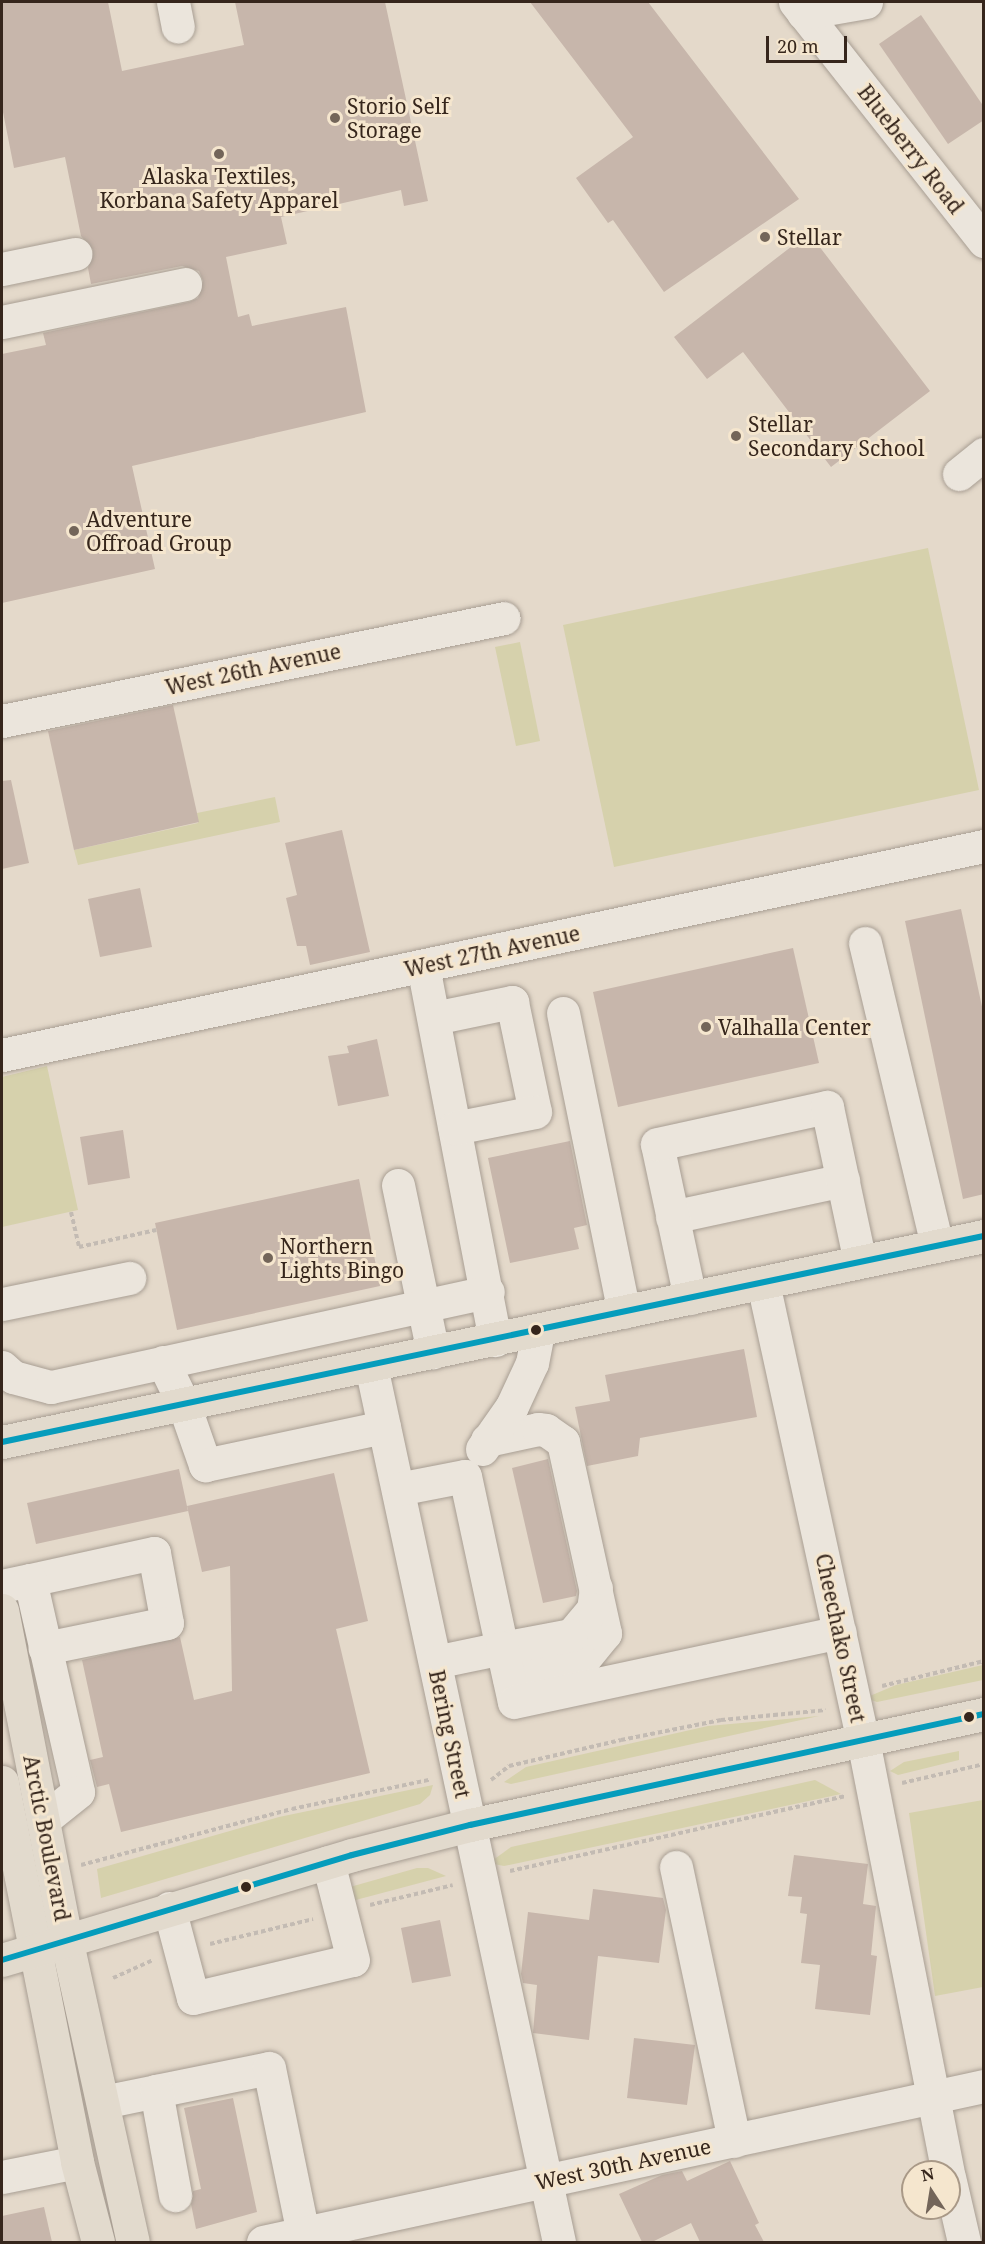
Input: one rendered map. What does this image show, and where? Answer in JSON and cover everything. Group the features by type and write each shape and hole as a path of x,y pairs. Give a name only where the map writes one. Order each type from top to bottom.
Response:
{"main road":[{"path":"2,1442 184,1406 984,1236"},
{"name":"Arctic Boulevard","path":"2,1610 66,1938 133,2242"},
{"path":"2,1960 66,1938 328,1862 470,1825 984,1714"},
{"name":"Arctic Boulevard","path":"2,1782 77,2162 98,2242"}],"street":[{"path":"799,7 866,2"},
{"name":"Blueberry Road","path":"799,7 984,241"},
{"path":"2,269 75,254"},
{"path":"2,322 185,284"},
{"name":"West 26th Avenue","path":"2,721 504,618"},
{"name":"West 27th Avenue","path":"2,1055 984,846"},
{"path":"865,943 937,1246"},
{"path":"423,966 488,1292 495,1340"},
{"path":"434,1018 512,1002 535,1112 455,1128"},
{"path":"563,1013 624,1312"},
{"path":"690,1298 657,1144 827,1107 860,1262"},
{"path":"672,1217 843,1180"},
{"path":"398,1185 433,1352"},
{"path":"2,1304 129,1278"},
{"name":"Cheechako Street","path":"763,1283 863,1740 931,2097 945,2160"},
{"path":"2,1367 13,1377 51,1386 488,1292"},
{"path":"538,1330 527,1374 512,1406 487,1440 465,1476 514,1702 840,1632"},
{"path":"162,1362 184,1406 205,1465 384,1427"},
{"name":"Bering Street","path":"371,1366 559,2242"},
{"path":"51,1386 60,1431"},
{"path":"435,1662 505,1664 571,1635 593,1609 596,1588 563,1442 546,1430 537,1429 487,1440"},
{"path":"398,1489 465,1476"},
{"path":"43,1820 78,1792 45,1648 16,1583 154,1553 167,1623 45,1648"},
{"path":"17,1689 53,1680"},
{"path":"169,1908 193,1998 353,1960 328,1862"},
{"path":"676,1867 734,2141"},
{"path":"103,2102 269,2068 303,2234"},
{"name":"West 30th Avenue","path":"263,2242 984,2086"},
{"path":"156,2091 175,2195"},
{"path":"2,2177 77,2162"},
{"path":"959,2220 964,2242"}],"path":[{"path":"71,1212 79,1247 156,1230"},
{"path":"69,1869 137,1848 292,1809 428,1780 495,1779 509,1766 721,1720 818,1712 855,1702 893,1681 984,1661"},
{"path":"113,1978 136,1965 341,1912 984,1764"}],"shaded area":[{"path":"928,548 979,790 614,867 563,625"},
{"path":"520,642 540,741 516,746 495,647"},
{"path":"275,797 280,822 78,865 74,850 198,823 197,813"},
{"path":"47,1066 78,1210 2,1227 2,1077"},
{"path":"983,1665 983,1680 877,1702 865,1698 896,1685"},
{"path":"819,1716 511,1784 504,1782 526,1767 708,1726"},
{"path":"959,1751 959,1760 898,1775 890,1771 904,1762"},
{"path":"815,1780 841,1794 504,1866 489,1863 511,1847"},
{"path":"433,1785 430,1795 420,1804 101,1898 97,1869 279,1817"},
{"path":"983,1800 983,1987 935,1996 909,1813"},
{"path":"417,1868 428,1868 446,1876 352,1901 343,1889"}],"building":[{"path":"2,2 108,2 122,71 244,45 235,2 385,2 428,201 404,206 401,190 281,217 287,244 226,257 238,317 249,314 252,326 346,307 366,412 132,466 155,569 2,603 2,354 46,345 43,333 189,302 198,298 203,281 199,271 182,266 91,284 88,268 93,250 81,236 65,157 14,168 2,107"},
{"path":"530,2 648,2 799,199 664,292 613,220 608,223 576,178 633,137"},
{"path":"921,15 984,107 984,120 948,144 879,44"},
{"path":"809,233 930,391 831,467 743,352 707,379 674,337"},
{"path":"173,705 199,822 74,850 48,731"},
{"path":"11,780 29,863 2,869 2,781"},
{"path":"342,830 370,952 310,965 306,946 297,946 286,898 297,895 285,843"},
{"path":"140,888 152,947 100,957 88,899"},
{"path":"961,909 984,1016 984,1194 963,1199 905,921"},
{"name":"Valhalla Center","path":"793,948 819,1063 618,1107 593,992"},
{"path":"377,1039 389,1096 338,1106 328,1056 349,1053 347,1046"},
{"path":"123,1130 130,1178 88,1185 80,1137"},
{"path":"570,1141 587,1225 574,1228 579,1249 510,1263 488,1158"},
{"name":"Northern Lights Bingo","path":"359,1179 380,1286 177,1330 155,1223"},
{"path":"744,1349 757,1417 640,1438 638,1456 587,1466 575,1407 610,1401 605,1375"},
{"path":"548,1459 577,1591 576,1596 543,1603 512,1468"},
{"path":"179,1469 188,1511 36,1544 27,1503"},
{"path":"334,1473 368,1621 336,1629 370,1773 121,1832 109,1784 97,1787 90,1760 103,1757 82,1660 180,1637 194,1700 232,1691 230,1566 202,1572 187,1506"},
{"path":"794,1855 868,1864 863,1904 876,1906 871,1955 877,1956 870,2015 815,2009 820,1965 801,1963 807,1914 800,1913 802,1897 788,1896"},
{"path":"593,1889 663,1898 666,1910 659,1963 598,1956 589,2040 533,2033 537,1985 523,1983 521,1974 528,1912 589,1920"},
{"path":"440,1920 451,1976 412,1983 401,1928"},
{"path":"634,2038 695,2045 687,2105 627,2098"},
{"path":"233,2098 257,2212 196,2229 191,2204 193,2191 201,2189 184,2108"},
{"path":"730,2161 759,2223 755,2225 764,2242 700,2242 691,2223 652,2242 642,2242 619,2194 662,2175 682,2171 687,2181"},
{"path":"44,2207 52,2242 2,2242 2,2216"}],"transit line":[{"path":"2,1442 984,1236"},
{"path":"2,1960 352,1855 470,1825 984,1714"}],"place":[{"name":"Storio Self Storage","path":"335,118"},
{"name":"Alaska Textiles, Korbana Safety Apparel","path":"219,154"},
{"name":"Stellar","path":"765,237"},
{"name":"Stellar Secondary School","path":"736,436"},
{"name":"Adventure Offroad Group","path":"74,531"},
{"name":"Valhalla Center","path":"706,1027"},
{"name":"Northern Lights Bingo","path":"268,1258"}]}
